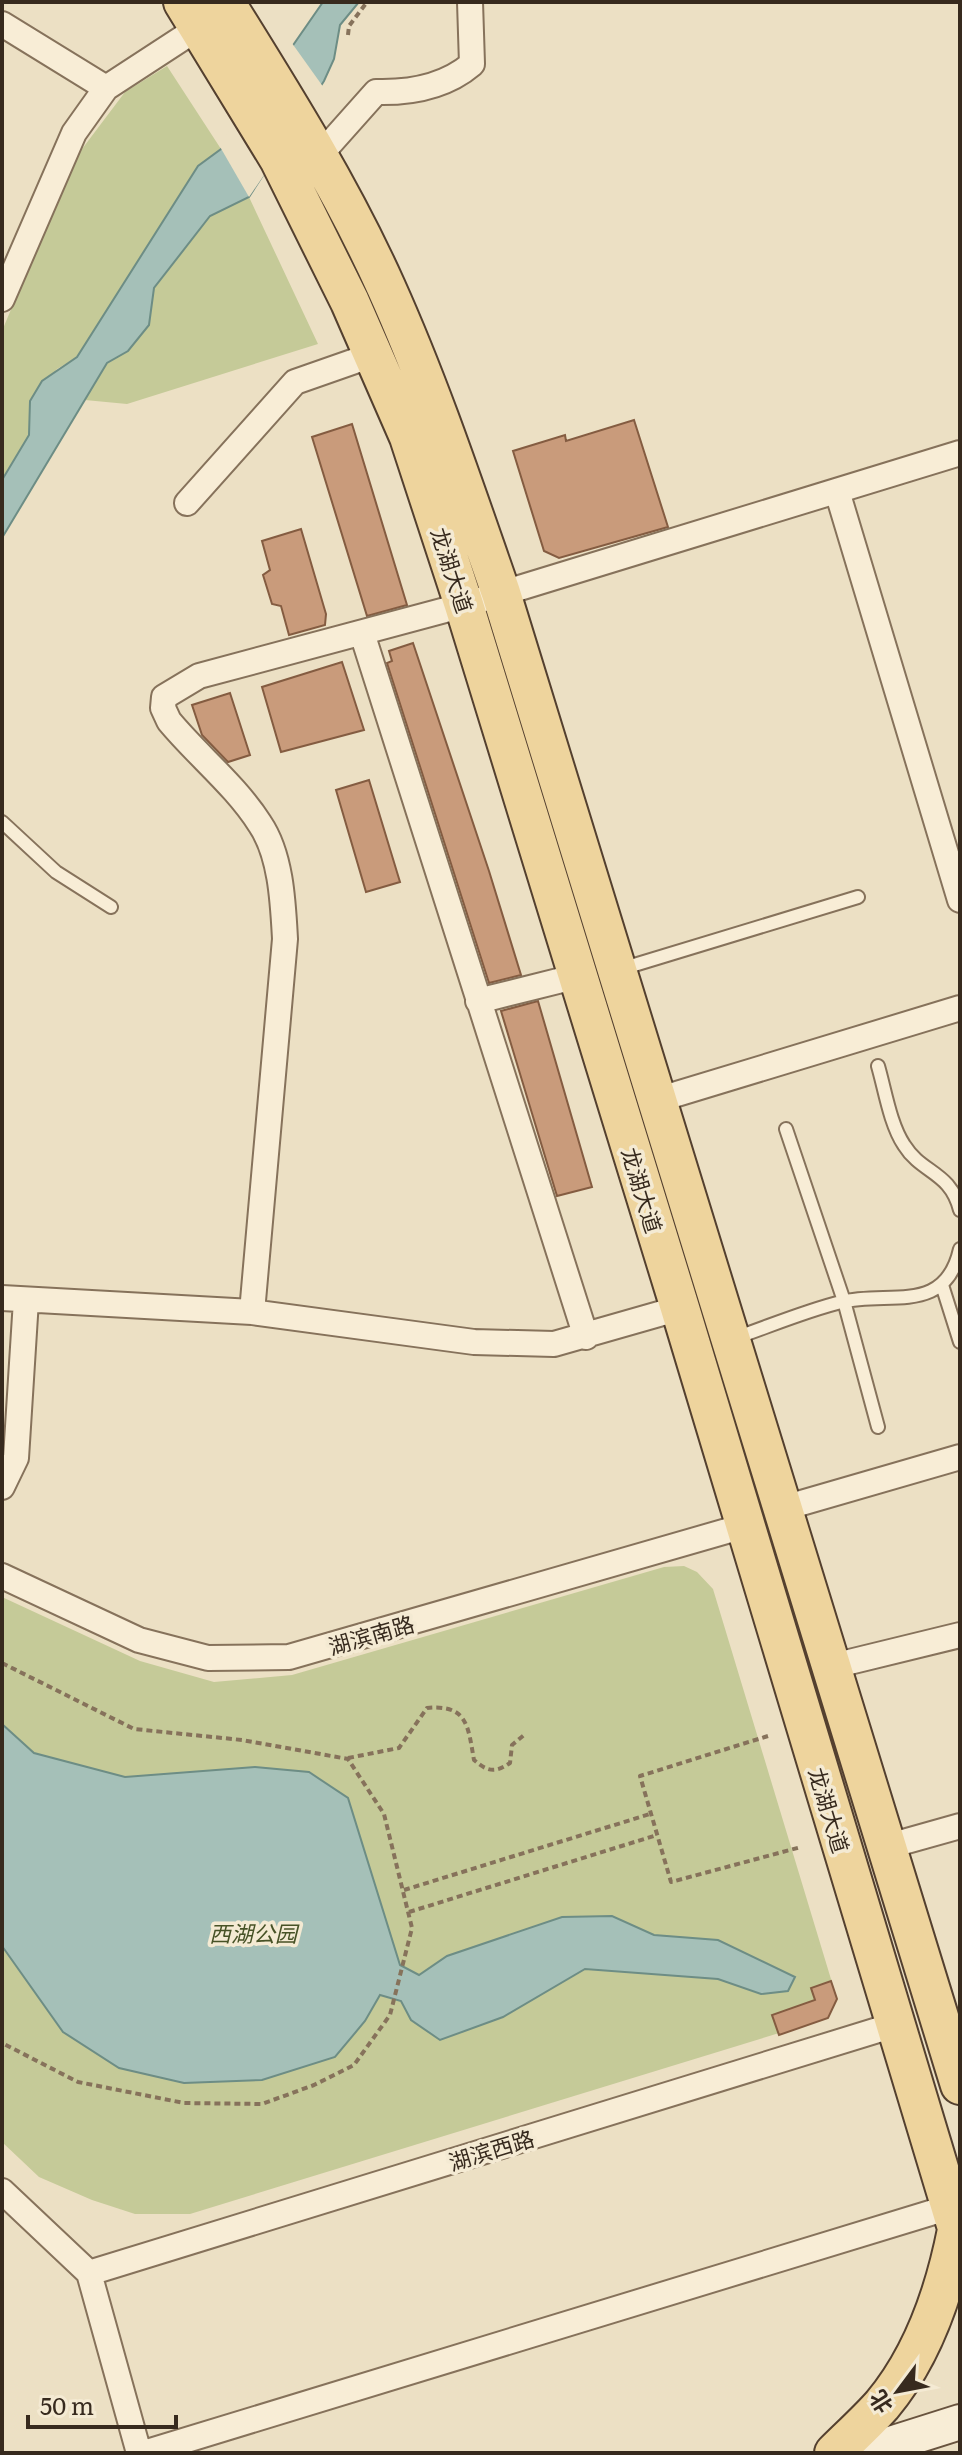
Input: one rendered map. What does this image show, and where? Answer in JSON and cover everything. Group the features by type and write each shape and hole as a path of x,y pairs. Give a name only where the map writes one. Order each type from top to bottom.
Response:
{"main road":[{"name":"龙湖大道","path":"225,2 310,141 385,286 443,426 501,593 889,1846 953,2027 960,2085"},
{"name":"龙湖大道","path":"191,15 279,159 375,354 409,437 464,605 680,1308 956,2225"},
{"path":"834,2453 883,2403 922,2338 947,2282 956,2225"}],"street":[{"path":"310,141 376,92 403,93 455,78 472,64 470,2"},
{"path":"2,299 74,133 106,88 191,15"},
{"path":"2,24 106,88"},
{"path":"187,503 295,382 375,354"},
{"path":"252,1312 285,939 283,903 275,862 262,825 169,721 163,708 164,697 176,686 199,676 464,605 960,453"},
{"path":"837,491 960,900"},
{"path":"362,633 586,1337"},
{"path":"478,1001 578,976"},
{"path":"657,1100 960,1008"},
{"path":"2,1487 16,1458 14,1299 252,1312 474,1342 554,1344 680,1308"},
{"path":"784,1508 960,1457"},
{"name":"湖滨南路","path":"2,1576 139,1640 208,1658 289,1657 744,1526"},
{"path":"833,1666 960,1635"},
{"path":"889,1846 960,1826"},
{"name":"湖滨西路","path":"89,2273 894,2025"},
{"path":"2,2191 89,2273 142,2453 956,2225"},
{"path":"862,2453 960,2422"}],"lane":[{"path":"2,822 56,872 111,907"},
{"path":"618,970 858,897"},
{"path":"878,1066 902,1143 916,1160 937,1173 955,1191 960,1210"},
{"path":"786,1129 844,1301 878,1427"},
{"path":"732,1339 844,1301 920,1296 942,1285 960,1249"},
{"path":"942,1285 960,1342"}],"path":[{"path":"348,35 349,26 367,2"},
{"path":"2,1663 134,1729 242,1740 348,1759 399,1748 427,1708 443,1706 461,1713 468,1727 474,1760 486,1770 499,1771 510,1763 512,1745 524,1735"},
{"path":"768,1736 640,1776 657,1835 671,1882 801,1847"},
{"path":"2,2043 78,2082 184,2103 262,2104 314,2085 354,2065 390,2015 412,1928 384,1814 348,1759"},
{"path":"404,1890 651,1814"},
{"path":"409,1912 657,1835"}],"green space":[{"path":"167,66 221,149 198,166 77,357 57,369 30,402 29,435 2,480 2,331 73,161 125,92"},
{"path":"249,197 318,344 127,404 85,400 108,362 128,351 149,325 154,289 210,216"},
{"name":"西湖公园","path":"684,1566 697,1572 713,1589 837,1999 828,2018 190,2214 135,2214 92,2200 39,2177 2,2142 2,1597 140,1661 214,1682 292,1675 664,1567"}],"water":[{"path":"323,2 359,2 340,25 334,59 324,81 249,197 210,216 154,288 149,325 128,351 107,363 2,538 2,480 29,435 30,401 42,381 77,357 198,166 221,149"},
{"path":"2,1724 34,1753 125,1777 255,1767 309,1772 348,1798 400,1965 419,1975 447,1956 562,1917 612,1916 654,1935 718,1940 795,1977 788,1991 761,1994 718,1979 585,1969 503,2017 440,2040 411,2020 401,2001 380,1995 365,2021 335,2057 262,2080 184,2083 119,2068 63,2032 2,1946"}],"pier":[{"path":"289,39 324,88 249,197 219,145"}],"building":[{"path":"634,420 668,527 559,558 544,551 513,451 565,435 566,441"},
{"path":"352,424 407,605 367,616 312,437"},
{"path":"301,529 326,614 325,625 289,635 281,606 272,604 263,575 270,570 262,541"},
{"path":"413,643 521,975 489,983 387,663 392,661 389,651"},
{"path":"342,662 364,730 281,752 262,687"},
{"path":"230,693 250,755 228,762 202,735 192,705"},
{"path":"369,780 400,882 366,892 336,790"},
{"path":"538,1001 592,1187 557,1196 501,1011"},
{"path":"831,1981 837,1999 828,2018 779,2035 772,2015 815,2000 811,1988"}]}
